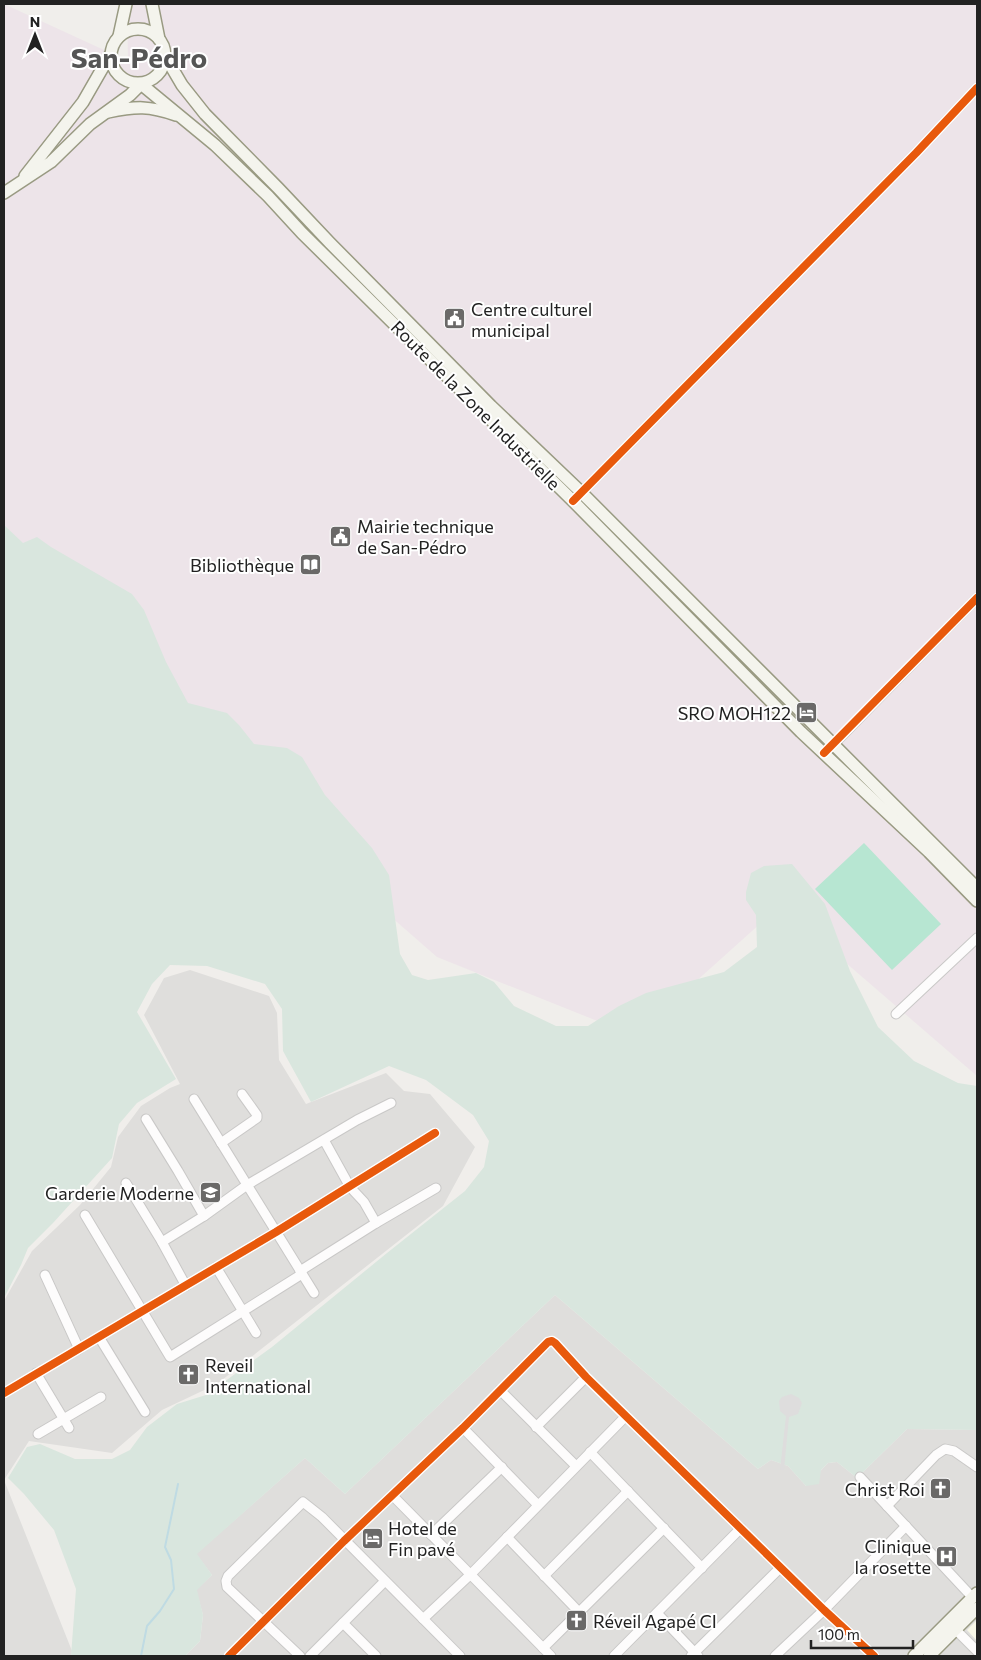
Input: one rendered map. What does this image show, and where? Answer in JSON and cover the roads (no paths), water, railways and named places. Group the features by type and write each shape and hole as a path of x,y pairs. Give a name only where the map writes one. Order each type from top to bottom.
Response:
{"main road":[{"path":"20,181 83,102 119,36 126,4"},
{"path":"152,4 159,39"},
{"path":"4,193 51,162 104,112 130,95 141,84 159,74 164,66 166,56 164,47 152,32 132,29 119,36"},
{"path":"110,54 112,65 117,74 130,83 141,84"},
{"name":"Route de la Zone Industrielle","path":"166,56 182,85 205,114 491,406 794,725 929,852 977,901"},
{"name":"Route de la Zone Industrielle","path":"141,84 215,145 268,196 302,233 834,744 977,888"},
{"path":"104,112 140,107 151,108 184,118"},
{"path":"929,1656 956,1630 976,1600"},
{"path":"914,1656 976,1600"}],"street":[{"path":"577,497 916,153 977,88"},
{"path":"824,754 977,598"},
{"path":"896,1014 977,938"},
{"path":"221,1143 257,1118 242,1094"},
{"path":"194,1100 314,1293"},
{"path":"162,1242 204,1216 247,1185 390,1103"},
{"path":"146,1119 204,1216"},
{"path":"4,1394 36,1373 276,1232 436,1133"},
{"path":"324,1140 350,1187 364,1202 376,1223"},
{"path":"126,1183 186,1286"},
{"path":"85,1214 170,1357 244,1311 376,1223 436,1188"},
{"path":"216,1266 256,1333"},
{"path":"46,1275 79,1349"},
{"path":"99,1337 145,1412"},
{"path":"229,1656 344,1540 463,1428 548,1342 552,1341 586,1377 780,1568 874,1656"},
{"path":"36,1373 69,1428"},
{"path":"536,1427 586,1377"},
{"path":"500,1390 576,1466"},
{"path":"38,1434 101,1397"},
{"path":"423,1619 471,1574 626,1416"},
{"path":"463,1428 538,1505"},
{"path":"887,1506 936,1455 945,1449 954,1450 977,1467"},
{"path":"590,1452 702,1568"},
{"path":"432,1535 502,1467"},
{"path":"860,1477 976,1600"},
{"path":"544,1576 628,1492"},
{"path":"392,1495 551,1656"},
{"path":"300,1656 227,1587 226,1581 228,1576 301,1502 305,1503 322,1518 460,1656"},
{"path":"775,1656 824,1610 906,1526"},
{"path":"543,1648 664,1528"},
{"path":"614,1656 741,1528"},
{"path":"507,1537 579,1612"},
{"path":"657,1613 695,1655 780,1568"},
{"path":"310,1656 386,1581"},
{"path":"343,1623 376,1656"},
{"path":"956,1630 977,1651"}],"waterway":[{"path":"141,1656 147,1626 160,1611 174,1589 171,1560 165,1547 178,1484"}],"place":[{"name":"Centre culturel municipal","path":"455,319"},
{"name":"Mairie technique de San-Pédro","path":"341,536"},
{"name":"Bibliothèque","path":"310,565"},
{"name":"SRO MOH122","path":"807,713"},
{"name":"Garderie Moderne","path":"210,1193"},
{"name":"Reveil International","path":"189,1375"},
{"name":"Christ Roi","path":"941,1489"},
{"name":"Hotel de Fin pavé","path":"372,1538"},
{"name":"Clinique la rosette","path":"947,1556"},
{"name":"Réveil Agapé CI","path":"577,1621"}],"district":[{"name":"San-Pédro","path":"139,57"}]}
